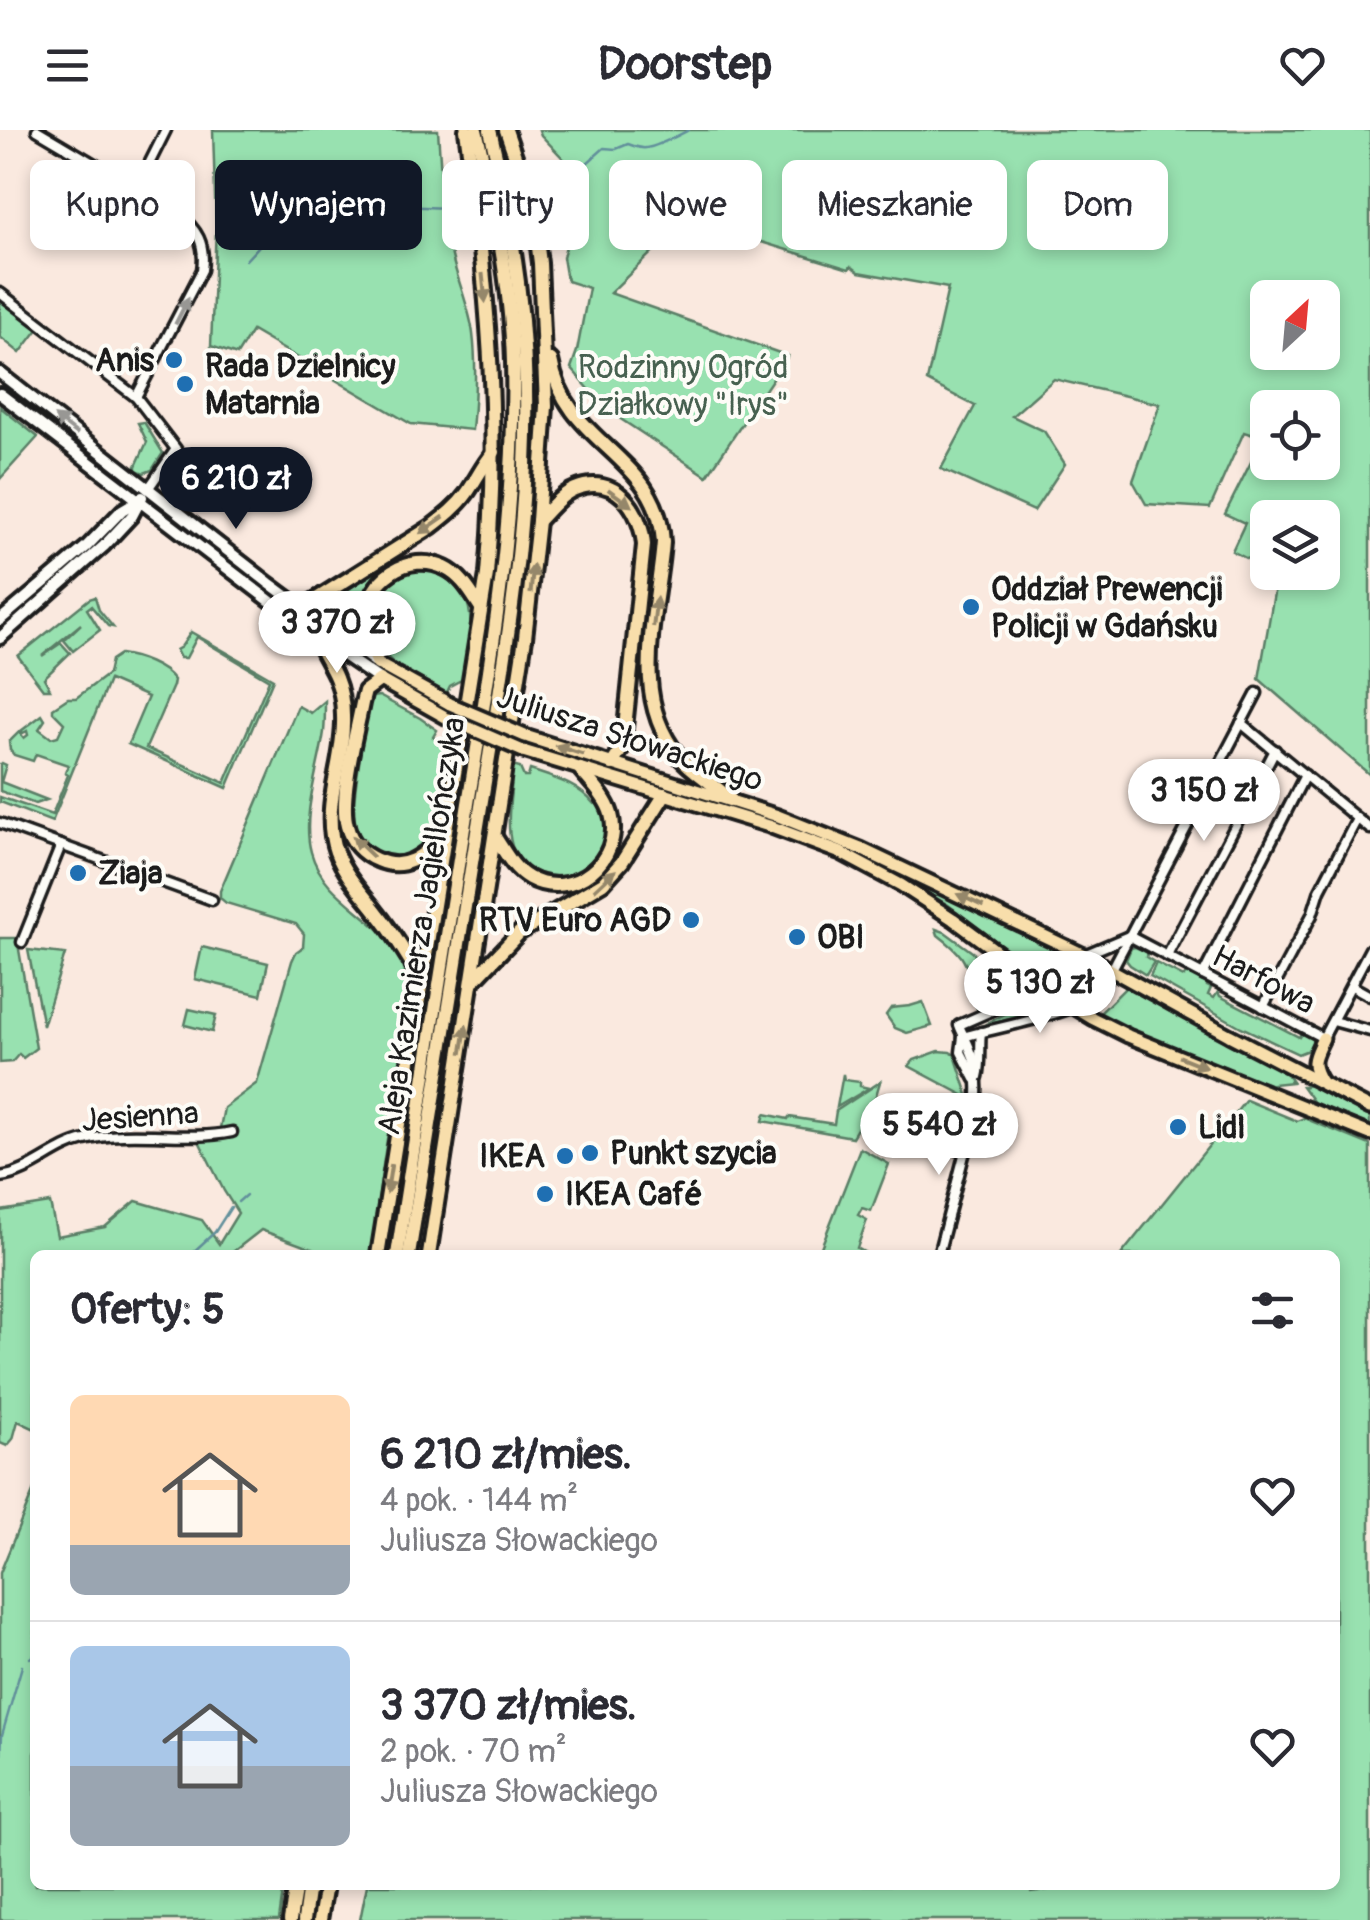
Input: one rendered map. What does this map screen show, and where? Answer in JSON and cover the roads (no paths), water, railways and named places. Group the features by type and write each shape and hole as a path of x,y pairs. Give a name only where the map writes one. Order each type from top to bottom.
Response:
{"highway":[{"path":"379,1250 492,525 494,452 486,299 466,130"},
{"name":"Aleja Kazimierza Jagiellończyka","path":"398,1250 505,554 513,360 498,229 476,130"},
{"name":"Aleja Kazimierza Jagiellończyka","path":"410,1250 503,668 524,484 526,395 522,311 502,180 490,130"},
{"path":"430,1250 526,638 546,406 535,224 506,130"},
{"path":"544,333 556,382 567,404 591,434 641,481 655,503 663,542 648,670 653,709 678,755 732,801"},
{"path":"302,608 450,512 494,452"},
{"path":"538,520 572,490 588,486 620,494 639,518 644,544 623,747 612,764"},
{"path":"378,664 367,630 367,607 380,582 398,568 423,563 445,568 470,590 481,608"},
{"path":"317,637 337,680 343,710 330,820 336,851 346,872 421,979"},
{"path":"380,680 366,692 362,704 345,810 348,832 361,850 394,864 416,860 444,836"},
{"path":"495,837 514,866 533,880 563,885 590,874 608,852 612,822 606,802 580,769"},
{"path":"474,981 519,933 591,892 613,873 664,794"},
{"path":"290,1920 295,1890"},
{"path":"304,1920 308,1890"},
{"path":"320,1920 325,1890"}],"main road":[{"name":"Juliusza Słowackiego","path":"0,373 378,664 450,704 525,736 813,829 1084,954"},
{"name":"Juliusza Słowackiego","path":"0,394 317,637 380,680 449,719 523,751 802,837 871,868 953,919 1059,998"},
{"path":"0,638 104,546 132,516 148,489"},
{"path":"0,620 86,547 122,510 140,500"},
{"path":"1084,954 1370,1108"},
{"path":"1018,968 1019,996"},
{"path":"1058,970 1059,998 1072,1007 1128,1036 1370,1134"},
{"path":"1321,1082 1313,1062 1324,1038"}],"street":[{"path":"37,130 88,160"},
{"path":"150,160 166,130"},
{"path":"136,397 198,278 204,252 195,231"},
{"path":"0,293 136,397 176,449 148,489"},
{"path":"963,1036 1094,999 1113,970 1257,693"},
{"path":"1241,723 1370,829"},
{"path":"1168,956 1275,750"},
{"path":"1203,975 1304,775"},
{"path":"1263,1006 1358,818"},
{"path":"0,822 212,900"},
{"path":"22,942 60,845"},
{"path":"976,1081 961,1052 963,1036 959,1025 1019,996 1084,954 1129,936"},
{"name":"Harfowa","path":"1129,936 1324,1038"},
{"path":"1324,1038 1370,949"},
{"name":"Harfowa","path":"1352,986 1370,996"},
{"name":"Harfowa","path":"1333,1021 1370,1031"},
{"path":"939,1250 976,1110 981,1032"},
{"name":"Jesienna","path":"0,1177 17,1174 86,1139 232,1132"}],"waterway":[{"path":"589,161 604,148 628,144 651,147 689,130"},
{"path":"246,260 282,213 314,194 336,193 355,208 381,211 401,206 442,208"},
{"path":"238,1202 246,1195"},
{"path":"195,1250 215,1232 231,1207"},
{"path":"0,1783 2,1735 22,1666"}],"place":[{"name":"Anis","path":"174,360"},
{"name":"Rada Dzielnicy Matarnia","path":"185,384"},
{"name":"Oddział Prewencji Policji w Gdańsku","path":"971,607"},
{"name":"Ziaja","path":"78,873"},
{"name":"RTV Euro AGD","path":"691,920"},
{"name":"OBI","path":"797,937"},
{"name":"Lidl","path":"1178,1127"},
{"name":"Punkt szycia","path":"590,1153"},
{"name":"IKEA","path":"565,1156"},
{"name":"IKEA Café","path":"545,1194"}],"park label":[{"name":"Rodzinny Ogród Działkowy \"Irys\"","path":"683,386"}]}
